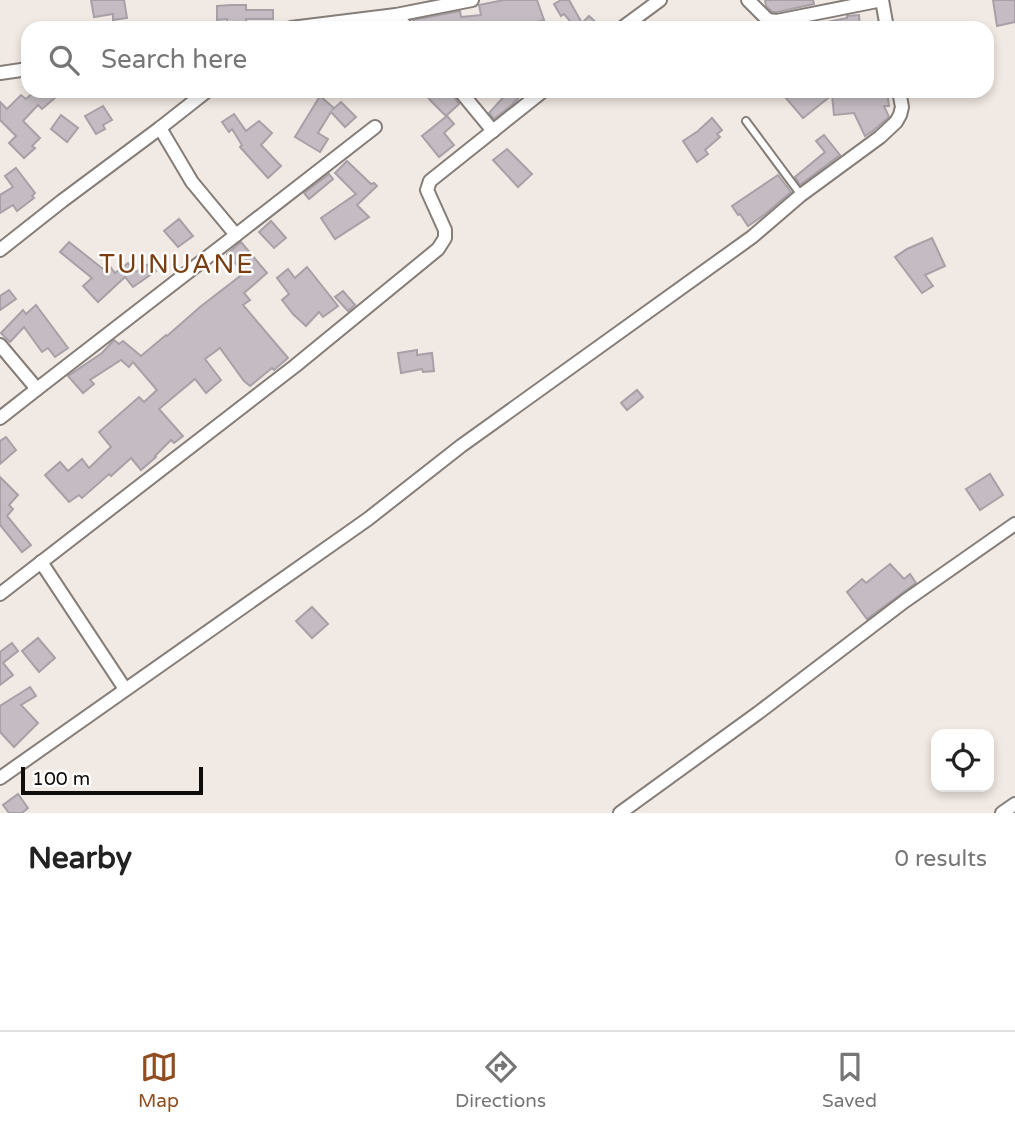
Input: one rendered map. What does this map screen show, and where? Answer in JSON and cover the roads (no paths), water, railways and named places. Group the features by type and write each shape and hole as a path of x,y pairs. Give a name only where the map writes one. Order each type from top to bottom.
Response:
{"street":[{"path":"348,21 396,15 472,0"},
{"path":"632,21 660,0"},
{"path":"748,0 768,20 777,21 882,0 886,21"},
{"path":"396,15 401,21"},
{"path":"0,73 21,70"},
{"path":"0,250 198,98"},
{"path":"466,98 493,131"},
{"path":"0,594 295,366 438,249 445,238 445,230 427,190 430,181 534,98"},
{"path":"0,778 368,519 461,446 752,237 801,195 880,137 900,115 900,98"},
{"path":"0,418 375,127"},
{"path":"160,128 192,182 236,235"},
{"path":"0,345 37,389"},
{"path":"620,813 758,713 905,601 1015,524"},
{"path":"41,562 125,689"},
{"path":"1002,813 1015,804"}],"lane":[{"path":"746,121 801,195"}],"district":[{"name":"TUINUANE","path":"177,264"}]}
